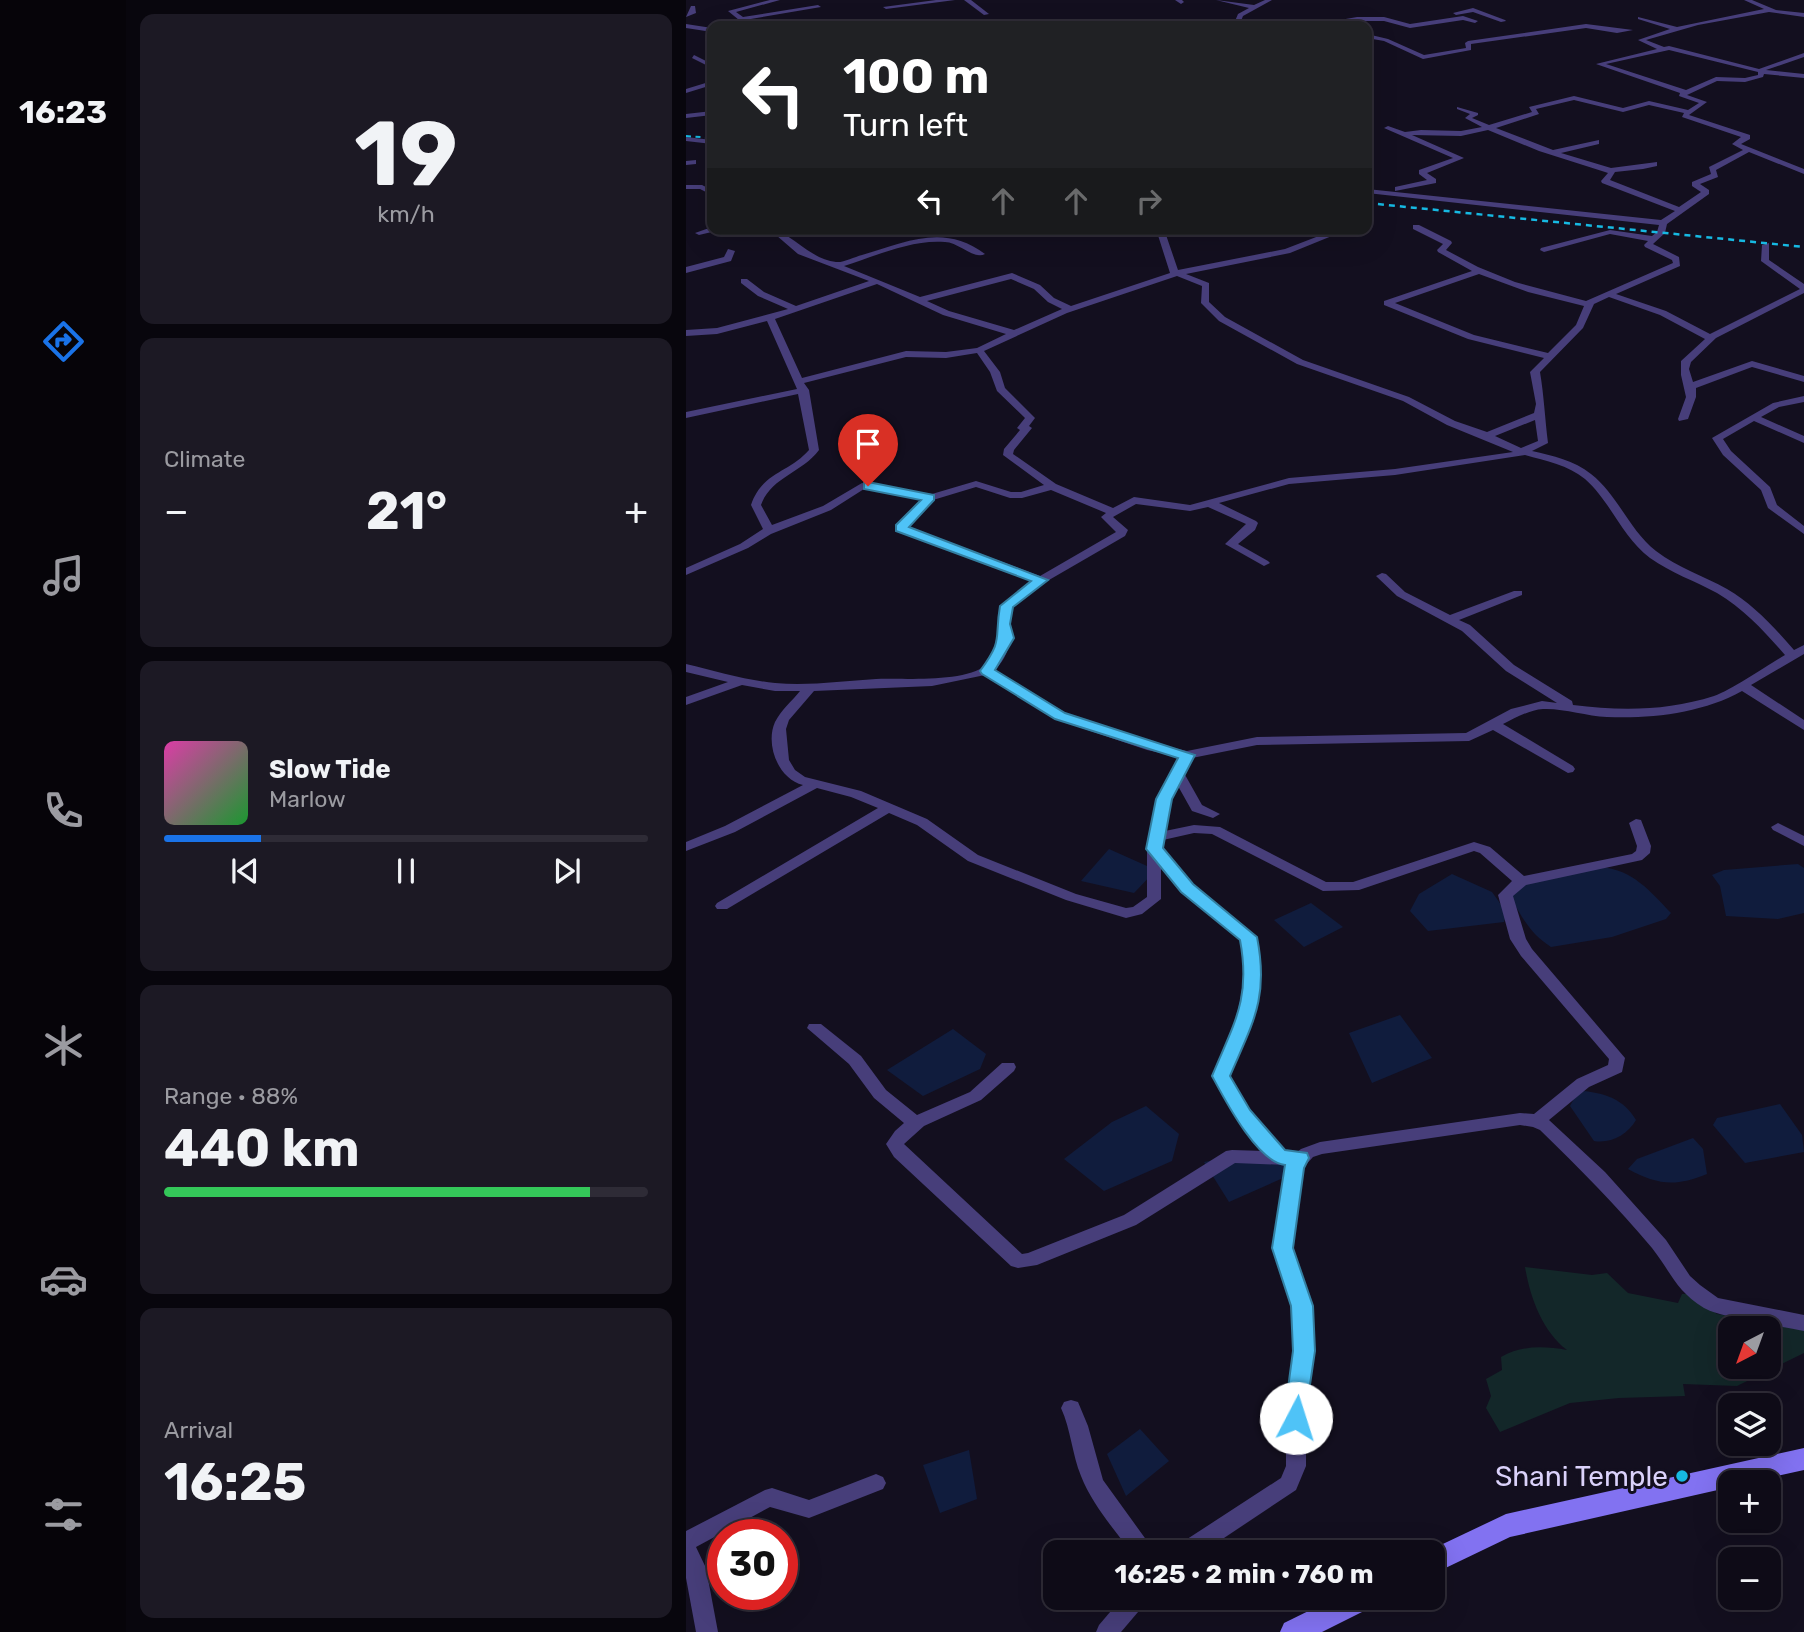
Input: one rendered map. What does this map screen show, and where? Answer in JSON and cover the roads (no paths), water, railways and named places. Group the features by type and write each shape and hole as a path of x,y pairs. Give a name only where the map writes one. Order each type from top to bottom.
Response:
{"main road":[{"path":"1445,1556 1506,1526 1804,1459"},
{"path":"1294,1632 1338,1610"}],"street":[{"path":"742,21 732,11 777,0"},
{"path":"886,7 951,0"},
{"path":"967,0 986,14"},
{"path":"1219,0 1253,7"},
{"path":"1238,21 1240,15 1269,0"},
{"path":"1747,0 1769,10 1804,15"},
{"path":"879,3 891,13"},
{"path":"686,15 693,13 693,7"},
{"path":"747,21 818,7"},
{"path":"1396,23 1472,10 1503,20"},
{"path":"1663,49 1641,40 1677,29 1769,10"},
{"path":"782,12 797,20"},
{"path":"1356,21 1382,19 1415,26 1463,18 1475,21"},
{"path":"1640,18 1677,29"},
{"path":"686,26 707,23 703,19"},
{"path":"1609,23 1654,37"},
{"path":"686,26 707,29"},
{"path":"1372,37 1400,45 1426,57 1469,49 1468,43 1586,26 1617,31 1630,30"},
{"path":"1374,48 1400,45"},
{"path":"1685,92 1599,64 1670,48 1761,70 1804,76"},
{"path":"1761,70 1804,55"},
{"path":"694,57 707,63"},
{"path":"1761,70 1761,76 1754,79 1716,79 1685,92 1681,95 1704,102 1683,115 1747,137 1736,144 1804,172"},
{"path":"686,91 707,84"},
{"path":"698,85 707,91"},
{"path":"1407,134 1428,130 1454,134 1487,127 1536,113 1531,108 1536,106 1574,98 1623,110 1648,103 1688,112"},
{"path":"1524,100 1536,106"},
{"path":"686,108 705,106"},
{"path":"1459,108 1476,114 1468,118 1470,120 1553,153 1610,171 1625,167 1642,169 1654,164"},
{"path":"686,116 707,114"},
{"path":"1387,192 1433,180 1422,172 1460,158 1388,128"},
{"path":"686,139 707,141"},
{"path":"1553,153 1596,142"},
{"path":"1372,191 1663,223 1706,192 1695,184 1715,175 1712,169 1748,150"},
{"path":"1610,171 1605,181 1679,210"},
{"path":"686,187 702,187 707,184"},
{"path":"702,187 707,190"},
{"path":"1416,227 1448,243 1441,250 1443,252 1482,271 1584,303 1677,264 1676,259 1648,245 1661,233 1663,223"},
{"path":"699,233 707,231"},
{"path":"1544,250 1610,232 1653,239"},
{"path":"779,235 801,252 877,281 946,313 1013,333"},
{"path":"987,671 1060,716 1152,747 1187,755 1257,741 1461,738 1474,736 1516,712 1542,705 1605,713 1653,713 1702,703 1742,685 1798,652 1730,596 1649,552 1634,538 1600,490 1580,470 1553,460 1520,453 1487,436 1451,423 1406,399 1300,362 1222,318 1205,303 1206,285 1177,273 1162,235"},
{"path":"686,415 803,386 906,354 946,355 979,350 1070,309 1177,273 1287,251 1329,235"},
{"path":"837,265 930,239 955,241 981,254"},
{"path":"1608,294 1663,313 1710,337 1804,289 1765,261 1766,244"},
{"path":"686,270 727,259 731,251"},
{"path":"1482,271 1387,303 1456,332 1541,354"},
{"path":"920,300 1012,276 1037,287 1051,300 1070,309"},
{"path":"744,281 761,294 796,309"},
{"path":"686,333 717,331 770,318 877,281"},
{"path":"686,668 741,681 799,689 873,683 928,685 987,671 999,657 1007,638 1004,624 1007,606 1041,580 1121,534 1122,530 1106,516 1133,500 1148,500 1178,509 1289,481 1417,469 1520,453 1544,443 1535,372 1541,354 1580,326 1584,303"},
{"path":"768,531 756,505 759,496 771,479 803,460 814,450 812,424 803,386 770,318"},
{"path":"1684,419 1693,402 1692,386 1685,373 1686,361 1698,348 1711,341 1710,337"},
{"path":"979,350 995,372 1000,389 1030,418 1009,449 1008,455 1052,486 1111,511"},
{"path":"1692,386 1752,364 1804,379"},
{"path":"1804,399 1776,405 1717,438 1727,453 1766,489 1772,506 1804,531"},
{"path":"1487,436 1539,415"},
{"path":"1755,418 1804,440"},
{"path":"686,572 744,546 768,531 827,508 862,486 927,496 976,484 1010,495 1022,495 1052,486"},
{"path":"927,496 901,528 1041,580"},
{"path":"1209,503 1252,523 1251,528 1231,544 1264,563"},
{"path":"1382,576 1401,594 1466,628 1510,668 1571,707"},
{"path":"1450,619 1518,593"},
{"path":"686,702 741,681"},
{"path":"1742,685 1802,721"},
{"path":"799,689 779,729 782,760 790,773 813,785 856,794 934,829 958,849 982,862 1071,897 1126,913 1137,911 1154,899 1156,843 1164,799 1187,755"},
{"path":"1493,724 1568,769"},
{"path":"1177,772 1197,808 1213,814"},
{"path":"686,847 730,829 813,785"},
{"path":"722,906 888,808"},
{"path":"1537,1121 1583,1083 1616,1068 1617,1058 1518,939 1505,895 1521,881 1637,857 1643,853 1644,846 1636,823"},
{"path":"1778,827 1804,842"},
{"path":"1156,843 1194,829 1215,830 1323,886 1335,889 1354,887 1474,846 1485,850 1521,881"},
{"path":"1156,843 1187,888 1249,937 1253,964 1251,1006 1221,1076 1243,1115 1280,1157"},
{"path":"815,1028 855,1060 880,1094 916,1122"},
{"path":"1008,1067 995,1082 971,1098 916,1122 895,1144 900,1153 1012,1256 1023,1262 1130,1220 1232,1156 1300,1158 1320,1148 1520,1119 1537,1121 1598,1177 1660,1245 1683,1281 1693,1290 1713,1304 1804,1323"},
{"path":"1204,1540 1289,1484 1296,1466 1296,1401 1304,1351 1302,1306 1283,1248 1294,1167 1300,1158"},
{"path":"1071,1408 1081,1429 1087,1462 1097,1488 1135,1540"},
{"path":"686,1542 765,1499 772,1497 809,1509 876,1483"},
{"path":"686,1548 695,1568 707,1632"},
{"path":"1107,1632 1126,1610"}],"water":[{"path":"1109,849 1156,870 1134,893 1081,881"},
{"path":"1798,864 1804,868 1804,913 1778,919 1726,916 1720,886 1712,875 1724,870"},
{"path":"1601,867 1632,877 1671,913 1666,919 1612,937 1551,947 1531,930 1509,893 1527,881"},
{"path":"1452,874 1492,892 1507,913 1504,922 1428,931 1410,911 1419,894"},
{"path":"1311,903 1343,927 1304,947 1274,920"},
{"path":"1400,1015 1432,1058 1372,1083 1349,1033"},
{"path":"953,1029 986,1054 980,1069 923,1096 887,1070"},
{"path":"1584,1091 1620,1102 1636,1120 1618,1137 1607,1141 1594,1141 1570,1106 1576,1095"},
{"path":"1780,1104 1802,1135 1804,1152 1745,1163 1713,1125 1717,1118"},
{"path":"1146,1106 1179,1134 1172,1161 1104,1191 1064,1159 1112,1122"},
{"path":"1693,1138 1703,1149 1707,1174 1685,1181 1667,1182 1648,1178 1628,1169 1637,1159"},
{"path":"1275,1148 1290,1175 1229,1202 1204,1162"},
{"path":"1140,1429 1169,1461 1126,1496 1107,1454"},
{"path":"969,1450 977,1499 940,1513 923,1465"}],"railway":[{"path":"686,136 707,138"},
{"path":"1372,204 1804,247"}],"place":[{"name":"Shani Temple","path":"1682,1476"}]}
